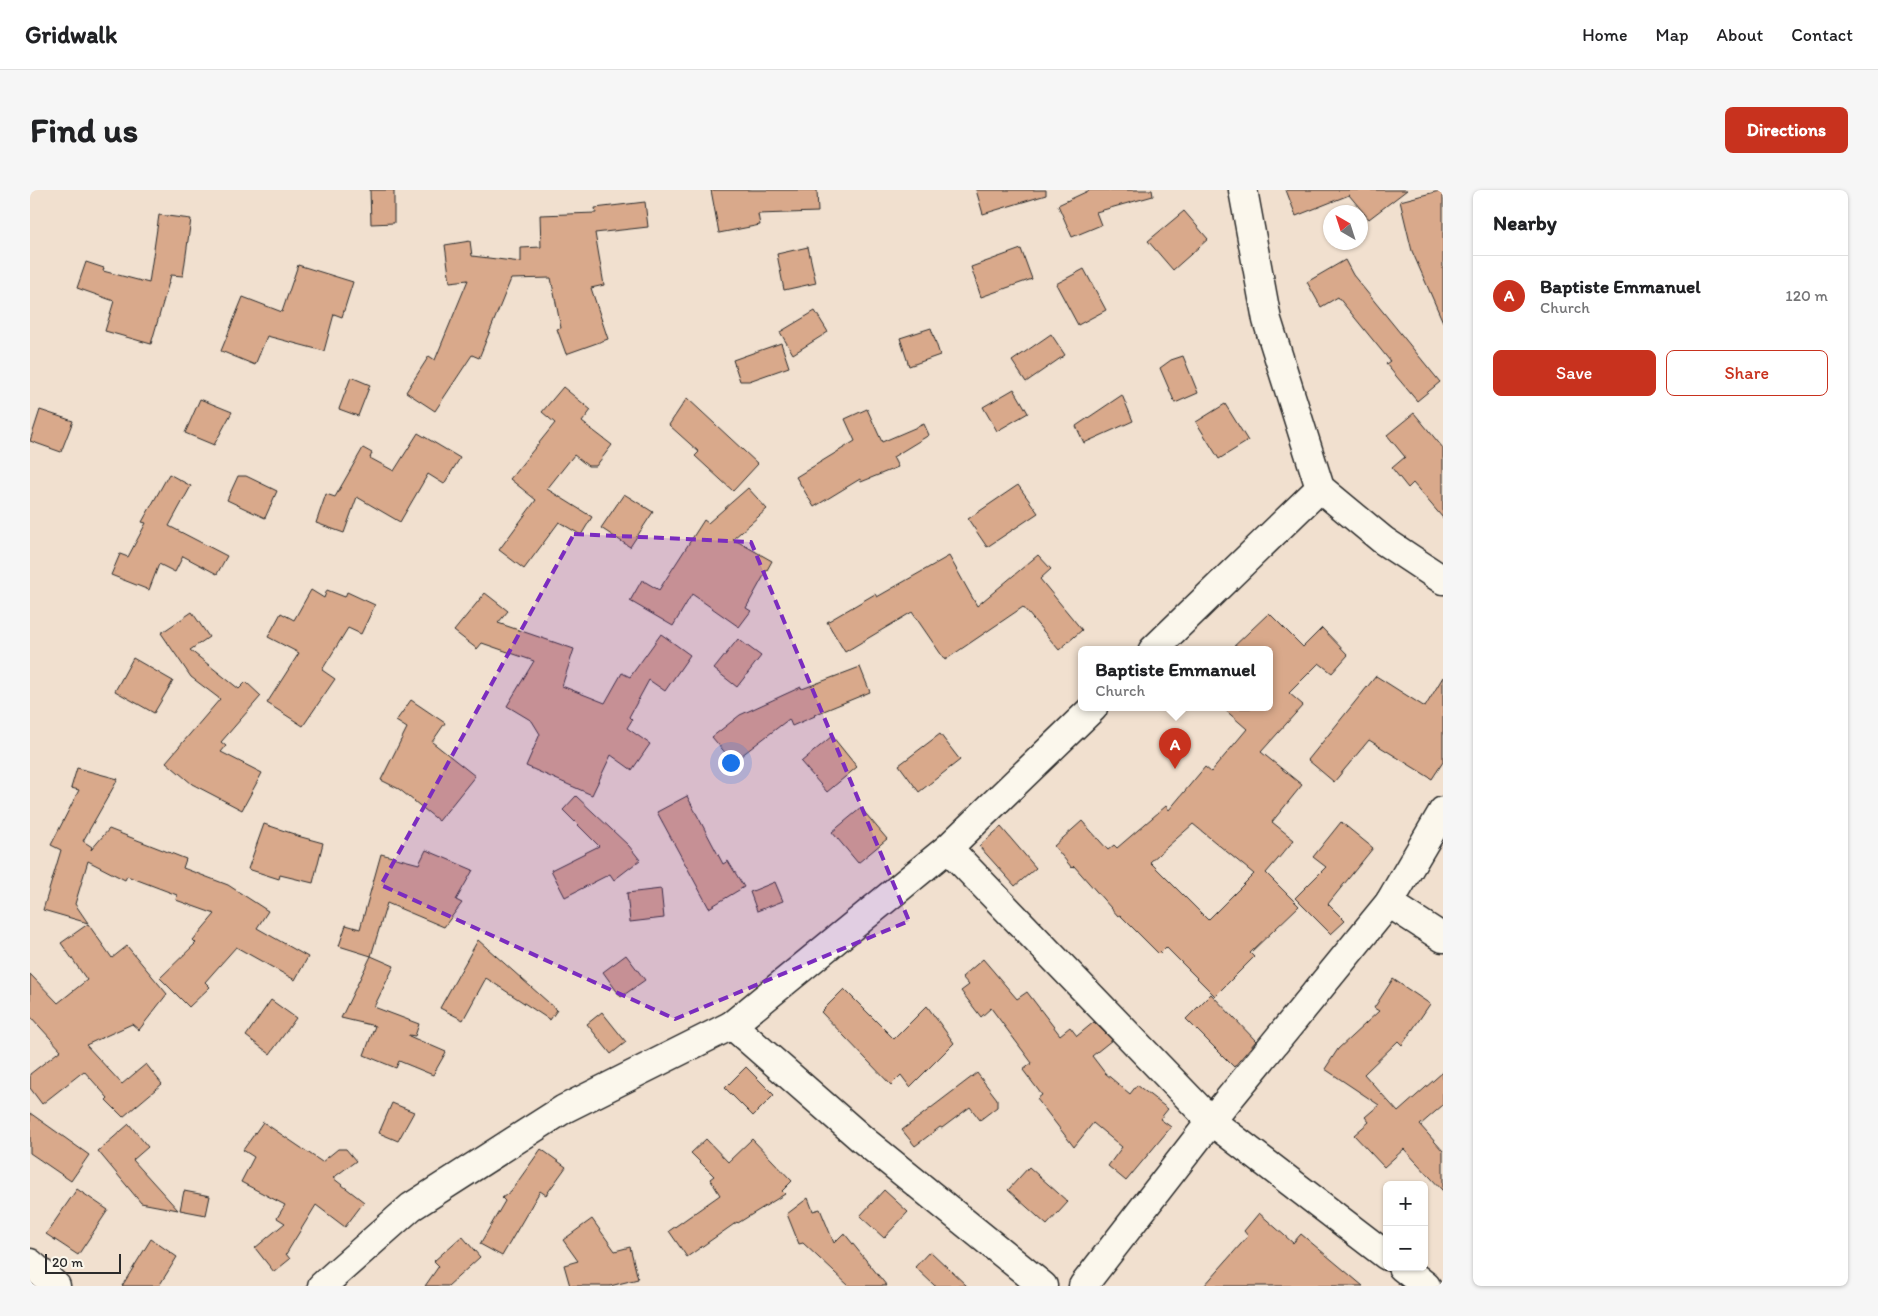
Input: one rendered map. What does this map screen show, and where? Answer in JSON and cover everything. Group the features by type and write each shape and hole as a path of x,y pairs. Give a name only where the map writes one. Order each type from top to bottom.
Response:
{"street":[{"path":"1244,190 1267,320 1320,488 1384,541 1443,580"},
{"path":"1157,646 1320,488"},
{"path":"322,1286 411,1207 564,1109 732,1024 948,848 1090,711"},
{"path":"1083,1286 1211,1121 1389,903 1443,812"},
{"path":"948,848 1211,1121 1383,1253"},
{"path":"1389,903 1443,938"},
{"path":"732,1024 862,1139 1043,1286"},
{"path":"30,1263 56,1286"},
{"path":"1407,1271 1426,1286"}],"highlighted area":[{"path":"574,534 751,542 909,921 675,1019 381,885"}],"building":[{"path":"370,190 394,190 394,223 371,224"},
{"path":"711,190 817,190 818,212 758,214 760,225 719,233"},
{"path":"976,190 1046,190 1046,195 983,214"},
{"path":"1090,190 1152,190 1153,196 1096,212 1101,225 1072,237 1058,205"},
{"path":"1286,190 1407,190 1369,219 1368,205 1357,205 1349,195 1296,216"},
{"path":"1443,190 1443,322 1412,251 1400,201"},
{"path":"645,202 648,227 595,233 604,285 591,288 608,339 566,354 557,329 561,328 551,278 511,279 479,358 472,355 435,411 406,392 429,356 435,360 468,280 450,282 445,245 470,241 472,256 521,262 521,248 541,247 540,215 596,213 595,208"},
{"path":"1184,211 1208,239 1173,270 1148,241"},
{"path":"159,215 191,219 183,276 171,275 151,344 105,331 114,301 77,288 86,262 104,268 103,271 149,283"},
{"path":"808,247 816,283 784,290 777,254"},
{"path":"1021,249 1032,279 981,297 971,267"},
{"path":"1345,260 1353,275 1440,382 1417,401 1386,364 1390,361 1338,297 1321,307 1307,282"},
{"path":"298,265 353,282 342,317 334,314 324,351 267,336 255,365 221,351 243,297 282,312"},
{"path":"1084,269 1106,310 1078,325 1056,284"},
{"path":"815,311 828,332 793,354 780,332"},
{"path":"931,328 940,355 909,366 900,338"},
{"path":"1051,334 1065,355 1026,382 1012,361"},
{"path":"781,343 789,367 749,381 740,381 733,360"},
{"path":"1183,356 1198,393 1175,403 1160,368 1171,360"},
{"path":"351,377 370,385 358,416 339,409"},
{"path":"563,387 591,410 582,422 612,445 596,466 588,466 574,455 547,489 592,517 581,535 559,522 524,569 499,550 536,500 510,479 555,423 542,412"},
{"path":"1014,389 1028,413 997,431 983,407"},
{"path":"1122,395 1133,421 1084,443 1076,426"},
{"path":"687,398 758,464 733,491 695,456 699,452 669,425"},
{"path":"200,399 232,412 214,445 185,433"},
{"path":"1225,404 1248,441 1219,459 1196,422"},
{"path":"867,409 882,442 924,424 929,435 893,457 898,467 861,482 860,479 814,507 796,477 855,441 845,419"},
{"path":"40,410 73,421 61,452 30,441"},
{"path":"1414,413 1443,448 1443,518 1413,483 1408,488 1392,468 1405,457 1387,435"},
{"path":"418,433 460,458 444,484 428,474 400,522 357,497 344,533 316,523 326,494 335,497 363,448 372,453 370,458 394,471"},
{"path":"169,474 191,486 169,526 227,556 217,574 183,556 175,572 159,564 149,590 111,575 120,554 128,557 146,523 142,522"},
{"path":"238,476 246,476 277,491 265,518 227,500"},
{"path":"1018,485 1038,513 987,547 968,519"},
{"path":"748,488 767,509 733,539 772,561 746,608 751,611 739,627 692,594 673,626 630,601 642,580 659,590 704,520 708,523"},
{"path":"624,494 653,512 630,547 601,528"},
{"path":"1038,555 1051,569 1040,579 1082,630 1059,650 1023,607 945,660 912,612 845,652 827,622 875,594 877,597 949,556 977,606"},
{"path":"311,590 324,598 327,590 345,597 347,592 375,605 361,634 348,628 322,670 335,679 303,726 267,703 299,653 268,637 281,613 294,620"},
{"path":"485,593 508,611 498,623 574,649 562,686 605,703 622,673 630,677 661,634 690,655 665,691 649,680 629,717 632,720 627,728 650,744 632,770 611,755 592,795 526,766 540,734 532,721 507,706 534,661 482,643 477,649 454,631"},
{"path":"192,612 209,637 190,650 239,689 246,682 261,696 221,742 226,746 221,752 262,773 242,810 192,784 166,762 220,699 191,677 161,633"},
{"path":"1269,613 1303,647 1322,628 1348,655 1332,673 1319,663 1289,693 1303,705 1261,752 1302,785 1272,822 1294,840 1266,873 1299,906 1250,953 1254,957 1215,996 1166,947 1159,954 1120,915 1118,916 1074,866 1072,868 1054,846 1082,821 1108,850 1114,845 1117,848 1166,806 1169,810 1205,767 1211,772 1247,729 1226,711 1273,711 1273,646 1234,646","holes":["1193,824 1254,874 1208,920 1150,862"]},
{"path":"738,639 761,656 737,687 714,669"},
{"path":"133,658 173,681 154,713 115,691"},
{"path":"860,667 870,692 792,726 789,719 733,762 712,737 740,715 801,687 802,689"},
{"path":"1376,676 1425,707 1443,677 1443,762 1432,779 1369,740 1334,782 1308,760"},
{"path":"411,700 445,723 432,742 475,776 439,821 399,789 381,780 407,728 396,721"},
{"path":"940,734 960,760 919,792 899,765"},
{"path":"832,736 857,767 827,792 801,762"},
{"path":"77,768 118,779 83,841 92,847 91,850 109,829 186,859 183,868 228,885 268,911 257,928 308,957 295,980 236,947 205,982 210,987 189,1007 160,978 196,943 193,940 215,914 176,900 177,895 127,876 125,880 88,861 75,904 88,923 43,910 61,850 51,845 79,790 71,788"},
{"path":"576,796 629,846 640,860 614,880 610,874 565,897 551,870 599,846 563,810"},
{"path":"687,796 723,864 728,861 744,887 709,908 657,812"},
{"path":"861,808 887,839 858,863 832,832"},
{"path":"1341,822 1373,848 1328,904 1345,921 1331,934 1295,898 1326,867 1313,857"},
{"path":"264,824 323,843 313,883 280,875 279,879 248,869"},
{"path":"1001,827 1036,868 1015,886 979,846"},
{"path":"426,850 473,870 456,900 462,903 444,927 387,903 371,956 339,946 346,925 360,929 381,854 419,864"},
{"path":"775,882 783,901 757,911 750,892"},
{"path":"661,889 664,918 630,922 627,893"},
{"path":"88,924 112,958 127,946 167,994 139,1030 132,1024 86,1045 122,1084 146,1064 162,1084 123,1117 106,1100 108,1098 84,1071 42,1104 30,1088 30,1074 61,1050 30,1016 30,974 58,1003 87,980 61,943"},
{"path":"478,940 557,1010 550,1020 486,978 463,1020 440,1008"},
{"path":"626,955 645,980 621,997 603,972"},
{"path":"371,956 394,966 374,1007 419,1024 415,1036 409,1036 446,1052 433,1075 399,1061 396,1068 364,1055 375,1026 341,1018"},
{"path":"983,959 1017,999 1027,992 1060,1035 1070,1027 1077,1036 1094,1022 1112,1040 1092,1056 1105,1073 1130,1094 1137,1085 1168,1109 1160,1119 1171,1127 1126,1181 1108,1166 1122,1147 1093,1123 1074,1147 1037,1099 1042,1095 1023,1070 1032,1063 991,1008 981,1017 961,991 969,985 962,977"},
{"path":"1393,979 1430,1004 1402,1045 1398,1041 1364,1074 1398,1112 1443,1072 1443,1105 1420,1125 1443,1151 1443,1191 1404,1149 1384,1167 1354,1135 1369,1122 1365,1117 1379,1105 1325,1069 1338,1049 1379,1011 1374,1008"},
{"path":"844,989 894,1039 927,1006 954,1043 910,1087 901,1075 891,1085 821,1012"},
{"path":"1211,994 1256,1041 1234,1067 1186,1019"},
{"path":"271,1000 296,1018 270,1054 246,1036"},
{"path":"602,1012 626,1042 611,1054 587,1024"},
{"path":"746,1067 774,1095 753,1116 725,1088"},
{"path":"977,1073 997,1099 997,1107 980,1120 970,1107 915,1146 902,1130"},
{"path":"392,1103 414,1112 398,1141 379,1133"},
{"path":"30,1113 89,1155 71,1181 30,1153"},
{"path":"263,1122 322,1162 338,1149 346,1149 356,1161 333,1178 364,1202 345,1227 316,1205 286,1254 290,1259 274,1272 255,1248 285,1223 277,1218 285,1205 241,1182 254,1157 243,1150"},
{"path":"129,1124 148,1147 133,1160 178,1210 141,1203 98,1151"},
{"path":"706,1139 728,1162 752,1139 792,1181 782,1191 785,1194 737,1222 687,1257 669,1231 720,1195 710,1179 714,1176 691,1153"},
{"path":"541,1149 566,1167 546,1195 540,1191 502,1256 480,1244 505,1201 502,1198 511,1191"},
{"path":"1029,1167 1068,1202 1047,1225 1008,1190"},
{"path":"77,1189 108,1210 78,1255 46,1234"},
{"path":"884,1190 908,1212 884,1238 860,1216"},
{"path":"184,1191 210,1196 206,1215 180,1210"},
{"path":"808,1198 813,1211 820,1209 834,1243 844,1233 887,1286 849,1286 803,1243 799,1244 787,1214"},
{"path":"1259,1213 1293,1243 1301,1234 1363,1286 1204,1286 1248,1236 1244,1231"},
{"path":"592,1219 615,1251 630,1247 638,1279 610,1286 570,1286 564,1265 578,1261 563,1240"},
{"path":"462,1236 480,1257 448,1286 425,1286 439,1266 434,1261"},
{"path":"151,1239 177,1257 159,1286 122,1286"},
{"path":"930,1251 967,1286 935,1286 915,1267"}],"place":[{"name":"Baptiste Emmanuel","path":"1175,769"}]}
